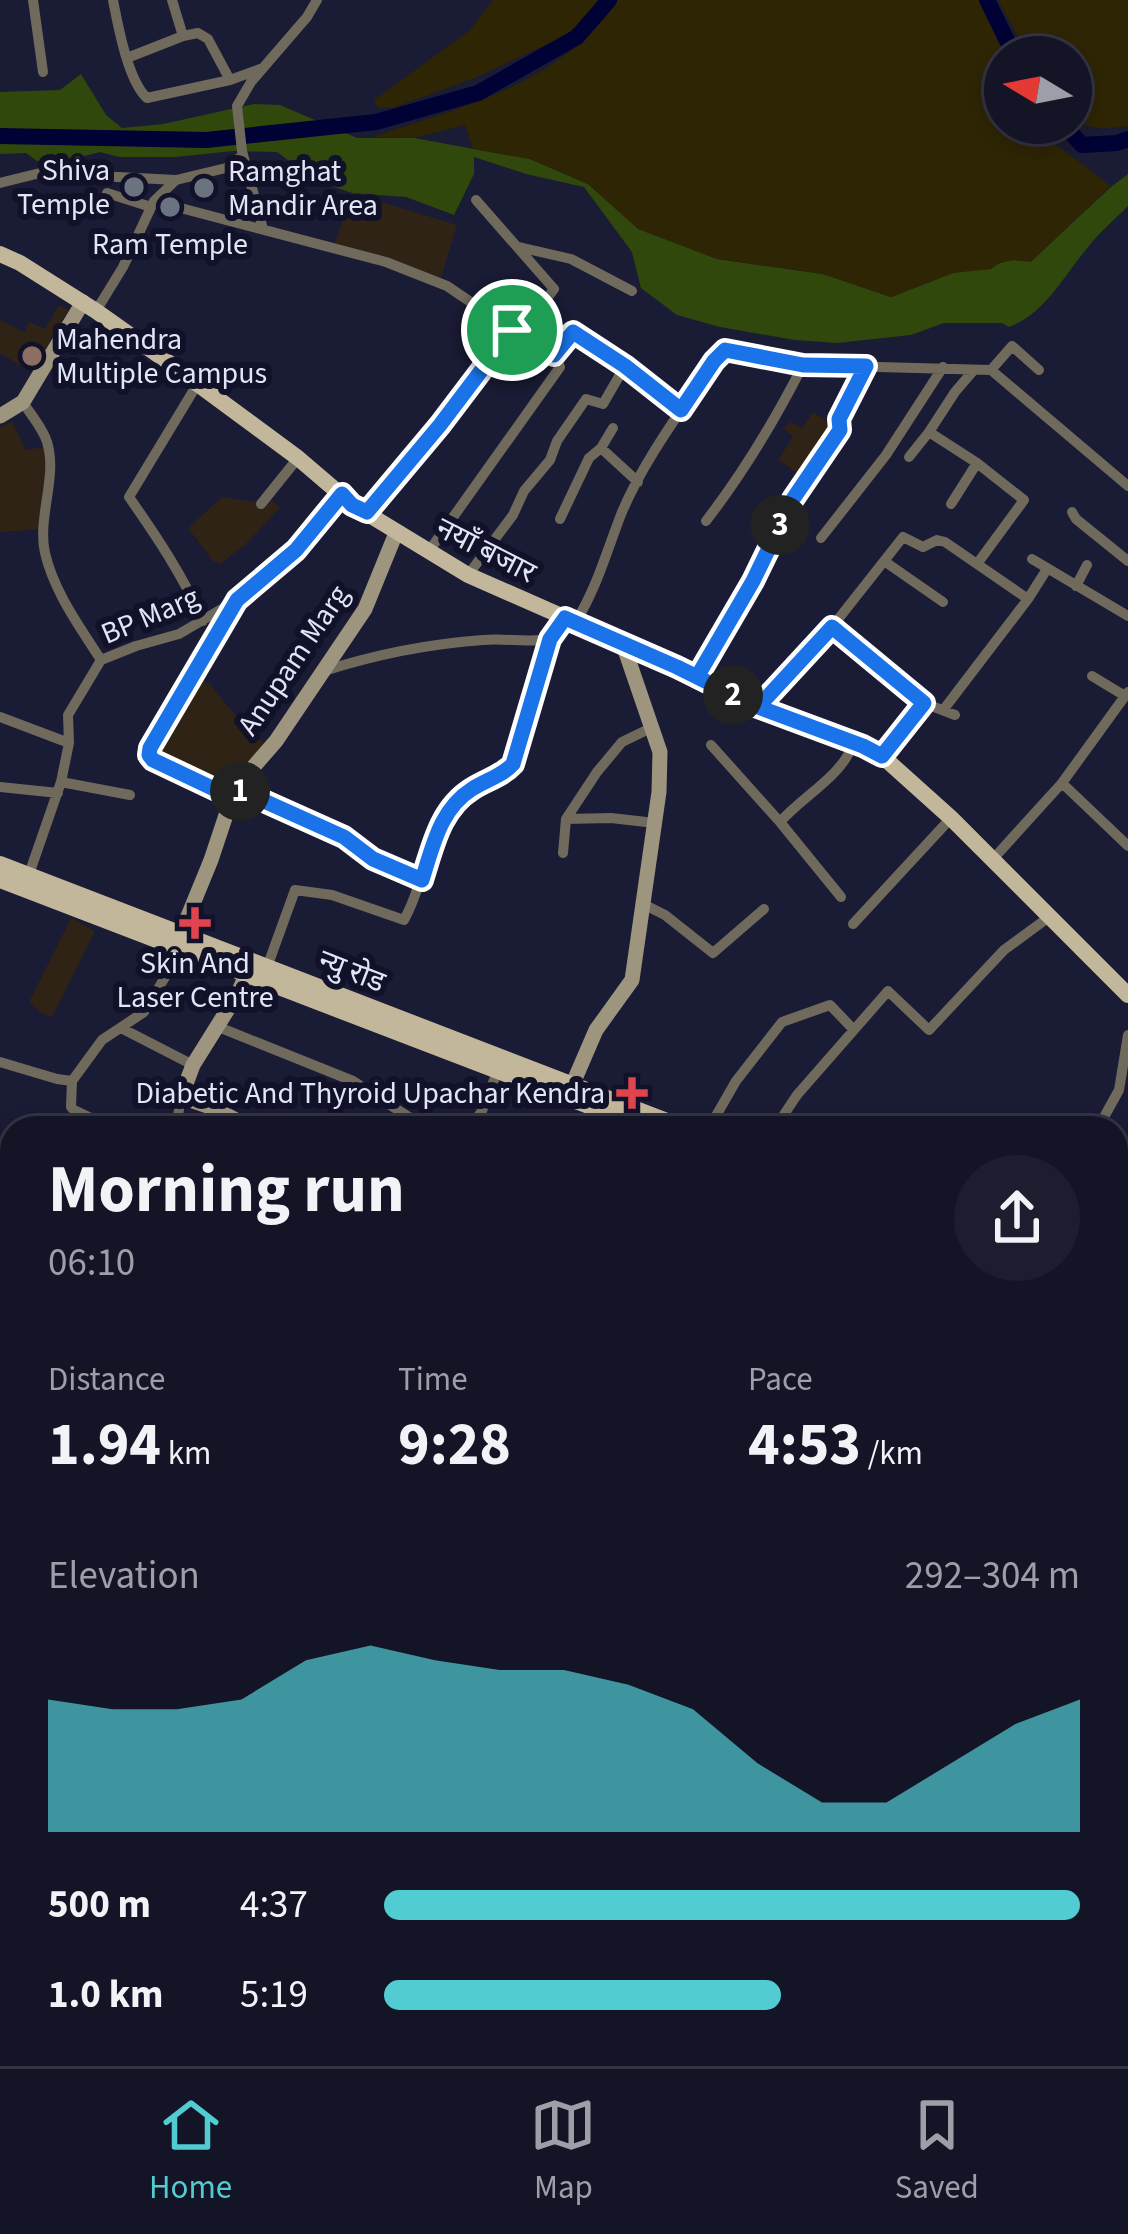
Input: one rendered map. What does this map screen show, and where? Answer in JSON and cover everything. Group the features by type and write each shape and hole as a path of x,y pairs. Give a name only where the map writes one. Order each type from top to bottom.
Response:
{"main road":[{"name":"नयाँ बजार","path":"0,254 90,307 198,383 352,505 395,533 469,575 758,707 882,756 1121,988"},
{"name":"न्यु रोड","path":"0,864 26,882 570,1091 648,1116"},
{"name":"न्यु रोड","path":"0,880 26,882"},
{"name":"न्यु रोड","path":"570,1091 621,1116"}],"street":[{"path":"33,0 43,73"},
{"path":"113,0 127,58 140,94 147,98 266,67"},
{"path":"172,0 183,36"},
{"path":"263,229 242,153 237,106 317,0"},
{"path":"127,58 198,33 208,39 230,80"},
{"path":"0,183 40,173 176,180 226,168 242,153"},
{"path":"0,416 23,402 123,267 152,204 176,180"},
{"path":"107,194 386,262 447,286 554,355 560,367 429,551"},
{"path":"367,512 512,330 554,289 476,200"},
{"path":"514,245 571,259 632,291"},
{"path":"554,355 573,332 681,410"},
{"path":"991,370 1012,346 1039,370"},
{"path":"178,1116 193,1065 258,970 295,890 332,896 404,920 453,803 513,764 550,639 588,602 638,482 681,410 725,350 803,365 991,370 1128,485"},
{"path":"706,521 736,482 803,365"},
{"path":"469,575 550,460 556,441 586,399 604,404 625,366"},
{"path":"697,677 753,581 793,499 840,430 839,419 866,366"},
{"path":"821,538 886,455 943,367"},
{"path":"909,457 973,371"},
{"path":"198,383 129,497 160,540 203,621"},
{"path":"23,402 47,441 46,557 68,609 101,660"},
{"path":"560,519 589,458 614,428"},
{"path":"929,432 1024,500 977,563"},
{"path":"601,448 638,482"},
{"path":"261,504 298,458"},
{"path":"951,504 977,463"},
{"name":"BP Marg","path":"26,882 60,787 69,743 68,715 101,660 179,634 237,600 296,550 342,494"},
{"path":"1072,512 1128,561"},
{"name":"Anupam Marg","path":"181,941 233,793 276,741 365,609 395,533"},
{"path":"758,707 832,627 903,537 923,547 942,540 1028,599"},
{"path":"1032,559 1128,616"},
{"path":"884,561 943,602"},
{"path":"1076,586 1088,565"},
{"path":"832,627 924,703 950,712 1048,568"},
{"path":"237,600 149,755 344,837 373,859 422,880"},
{"path":"321,672 425,645 550,639"},
{"path":"570,1091 596,1030 632,980 655,823 660,752 623,644"},
{"path":"993,859 1062,783 1126,694 1092,676"},
{"path":"882,756 924,703"},
{"path":"0,717 69,743"},
{"path":"563,854 566,819 608,756 634,734 653,727"},
{"path":"781,822 832,776 854,742"},
{"path":"712,745 842,897"},
{"path":"1062,783 1128,846"},
{"path":"0,788 60,787 130,795"},
{"path":"853,925 951,818"},
{"path":"566,819 655,823"},
{"path":"643,904 713,953 764,909"},
{"path":"783,1116 888,992 929,1030 1004,950 1049,916"},
{"path":"87,1116 71,1107 72,1081 101,1040 144,1012 181,941"},
{"path":"1121,988 1128,968"},
{"path":"716,1116 736,1081 782,1022 830,1005 853,1029"},
{"path":"216,1026 353,1081 407,1116"},
{"path":"121,1028 193,1065"},
{"path":"1105,1116 1119,1090 1128,1035"},
{"path":"0,1064 72,1081"},
{"path":"478,1116 500,1064"},
{"path":"181,1097 228,1116"}],"shaded area":[{"path":"352,193 457,225 441,278 335,243"},
{"path":"59,305 69,310 33,369 0,353 0,320 24,332 29,322 45,329"},
{"path":"813,412 837,428 805,478 778,460 793,437 784,429 790,422 802,428"},
{"path":"12,422 26,450 49,446 46,529 0,532 0,427"},
{"path":"222,497 256,502 262,509 272,500 280,508 220,564 188,528"},
{"path":"198,678 210,684 244,729 266,744 229,791 152,754"},
{"path":"71,918 95,931 52,1017 29,1002"}],"green space":[{"path":"81,74 106,115 122,128 254,104 280,105 357,138 414,138 530,159 588,184 639,229 717,259 823,274 891,297 953,273 1013,260 1031,261 1128,174 1128,206 1044,303 1009,327 944,323 911,335 837,343 795,340 677,315 641,288 632,252 584,187 474,157 474,174 454,215 406,197 352,193 317,181 277,152 119,157 100,152 37,161 26,153 0,154 0,92 60,90"}],"sand":[{"path":"493,0 602,0 564,36 475,78 395,107 377,108 374,100 470,30"},
{"path":"618,0 979,0 1001,36 984,36 984,144 1055,144 1111,186 1031,262 1013,260 991,269 953,273 891,297 823,274 717,259 638,229 588,184 530,159 473,149 465,125 414,138 372,137 507,89 568,53"},
{"path":"998,0 1128,0 1128,126 1092,127 1092,36 1018,36"}],"waterway":[{"path":"0,136 206,140 376,122 478,93 577,37 609,0"},
{"path":"987,0 1005,36"},
{"path":"1081,144 1128,139"}],"place":[{"name":"Shiva Temple","path":"134,187"},
{"name":"Ramghat Mandir Area","path":"204,188"},
{"name":"Ram Temple","path":"170,207"},
{"name":"Mahendra Multiple Campus","path":"32,356"},
{"name":"Skin And Laser Centre","path":"195,923"},
{"name":"Diabetic And Thyroid Upachar Kendra","path":"632,1093"}],"route":[{"path":"512,330 367,512 342,494 296,550 237,600 150,748 153,760 231,797 235,788 291,812 344,837 373,859 422,880 453,803 513,764 550,639 565,618 758,707 832,627 924,703 882,756 758,707 697,677 753,581 793,499 840,430 839,419 866,366 803,365 725,350 681,410 573,332 554,355 512,330"}]}
